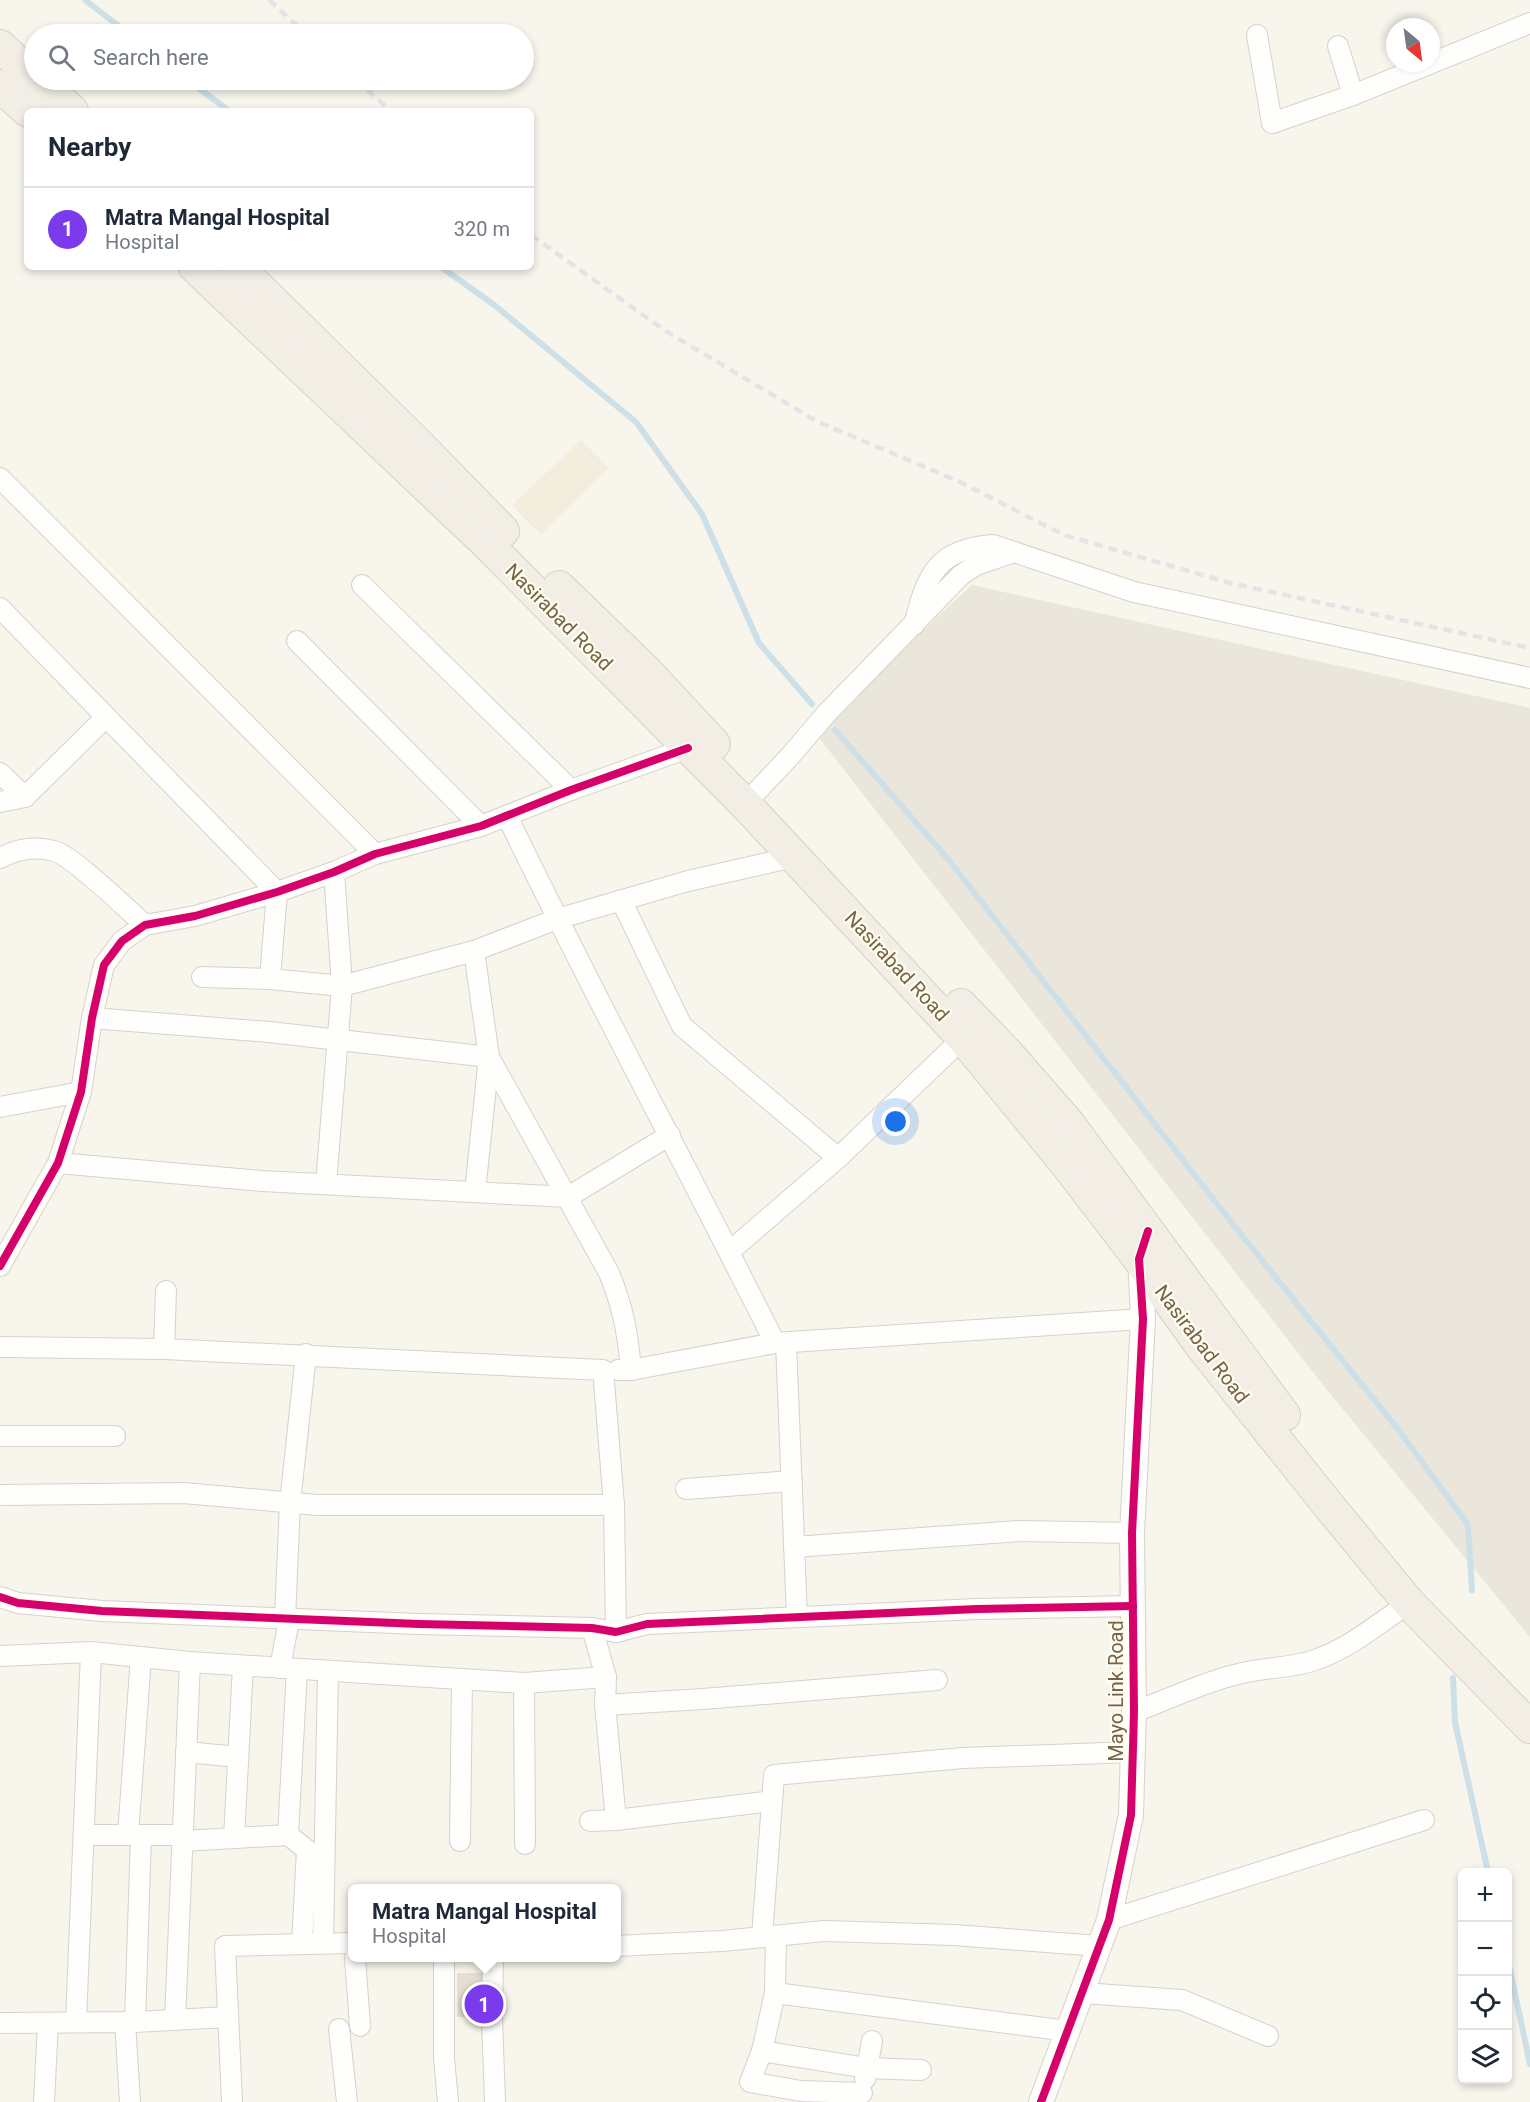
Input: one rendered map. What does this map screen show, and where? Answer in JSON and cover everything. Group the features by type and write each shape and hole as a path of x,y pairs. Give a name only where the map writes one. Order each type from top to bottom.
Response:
{"highway":[{"path":"0,46 24,68"},
{"path":"0,86 25,108"},
{"path":"48,90 69,108"},
{"name":"Nasirabad Road","path":"198,270 484,541 688,748 751,798 1007,1053 1069,1124 1144,1245 1202,1347 1409,1602 1530,1727"},
{"name":"Nasirabad Road","path":"241,270 416,442 538,567 647,672 751,798 794,857 963,1038 1067,1165 1144,1245 1224,1337 1376,1534 1424,1592 1502,1677 1530,1703"}],"street":[{"path":"1257,34 1272,123 1353,95 1530,23"},
{"path":"1338,46 1353,95"},
{"path":"0,478 375,854"},
{"path":"751,798 826,714 914,625 922,593 940,564 956,552 971,547 993,545 1134,592 1530,678"},
{"path":"362,585 572,790"},
{"path":"0,608 277,892 270,980"},
{"path":"297,641 482,826"},
{"path":"0,802 25,797 106,717"},
{"path":"0,1266 8,1237 58,1163 81,1092 92,1018 105,965 122,941 145,925 195,916 277,892 334,872 375,854 482,826 688,748"},
{"path":"0,773 25,797"},
{"path":"507,816 557,919 729,1252 781,1343 792,1481 797,1617"},
{"path":"0,858 11,852 34,848 57,851 73,862 145,925"},
{"path":"202,977 342,986 474,951 557,919 621,900 688,881 794,857"},
{"path":"326,1184 342,986 334,872"},
{"path":"621,900 682,1026 837,1158"},
{"path":"474,951 489,1057 475,1192"},
{"path":"92,1018 269,1032 489,1057"},
{"path":"729,1252 837,1158 963,1038"},
{"path":"489,1057 609,1273 621,1301 628,1332 631,1370"},
{"path":"0,1107 81,1092"},
{"path":"58,1163 326,1184 568,1197 670,1135"},
{"name":"Mayo Link Road","path":"1041,2102 1109,1920 1131,1815 1134,1752 1132,1533 1143,1319 1144,1245"},
{"path":"164,1349 165,1291"},
{"path":"0,1347 306,1354 631,1370 781,1343 1143,1319"},
{"path":"288,1836 287,1619 290,1503 306,1354"},
{"path":"603,1370 614,1505 616,1632"},
{"path":"0,1436 115,1436"},
{"path":"686,1489 792,1481"},
{"path":"0,1495 184,1493 317,1505 614,1505"},
{"path":"794,1547 1020,1531 1132,1533"},
{"path":"0,1597 18,1603 102,1611 592,1628 616,1632 647,1624 977,1609 1133,1606"},
{"path":"1134,1712 1246,1672 1289,1667 1316,1660 1358,1638 1409,1602"},
{"path":"592,1628 606,1677 605,1705 616,1820"},
{"path":"0,1656 91,1652 243,1666 524,1683 606,1677"},
{"path":"76,2022 91,1652"},
{"path":"130,2102 130,2022 141,1658"},
{"path":"175,2020 190,1662"},
{"path":"234,1838 243,1666"},
{"path":"323,1943 328,1671"},
{"path":"460,1841 462,1679"},
{"path":"605,1705 937,1680"},
{"path":"524,1683 525,1844"},
{"path":"186,1752 238,1757"},
{"path":"872,2041 861,2097 800,2097 770,2093 750,2082 762,2051 776,1993 769,1936 774,1775 963,1758 1134,1752"},
{"path":"590,1821 616,1820 772,1801"},
{"path":"1109,1920 1424,1820"},
{"path":"84,1835 183,1838 288,1836 307,1850 302,1944"},
{"path":"621,1946 722,1941 836,1931 954,1935 1099,1946"},
{"path":"232,2102 225,1946 348,1942"},
{"path":"356,1962 360,2026"},
{"path":"444,1962 444,2058 448,2102"},
{"path":"493,1962 495,2102"},
{"path":"776,1993 1068,2031"},
{"path":"1083,1993 1182,2000 1268,2036"},
{"path":"0,2023 130,2022 228,2018"},
{"path":"44,2102 48,2023"},
{"path":"339,2029 347,2102"},
{"path":"762,2051 867,2067 921,2070"}],"shaded area":[{"path":"581,440 609,468 541,535 512,505"},
{"path":"972,585 1530,708 1530,1637 1319,1380 813,730"}],"building":[{"path":"458,1974 489,1974 489,2016 458,2016"}],"waterway":[{"path":"85,0 116,24"},
{"path":"201,90 225,108"},
{"path":"445,270 493,304 636,422 702,514 759,643 812,704"},
{"path":"835,730 948,859 1232,1223 1401,1433 1468,1525 1472,1590"},
{"path":"1453,1678 1455,1722 1487,1868"},
{"path":"1511,1976 1530,2064"}],"railway":[{"path":"269,0 295,24"},
{"path":"367,90 388,108"},
{"path":"534,237 664,330 816,421 960,482 1064,535 1230,583 1530,648"}],"cycle path":[{"path":"0,1266 58,1163 81,1092 92,1018 104,965 122,941 145,925 195,916 277,892 334,872 375,854 481,826 571,790 688,748"},
{"path":"1041,2102 1109,1920 1131,1815 1134,1712 1132,1533 1143,1319 1139,1259 1148,1231"},
{"path":"0,1597 18,1603 102,1611 419,1624 592,1628 616,1632 647,1624 977,1609 1133,1606"}],"place":[{"name":"Matra Mangal Hospital","path":"484,2004"}]}
